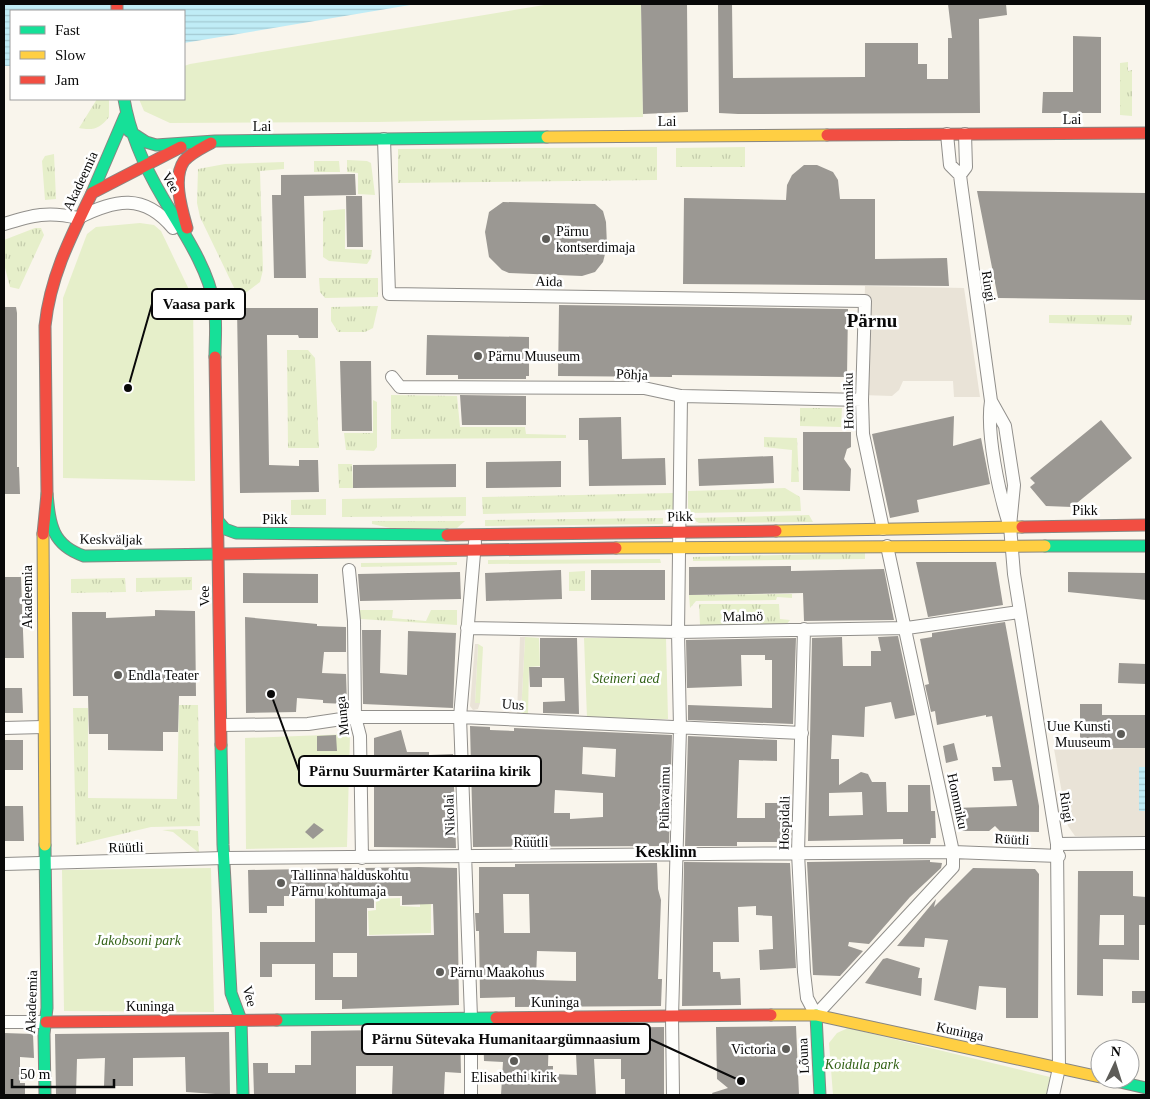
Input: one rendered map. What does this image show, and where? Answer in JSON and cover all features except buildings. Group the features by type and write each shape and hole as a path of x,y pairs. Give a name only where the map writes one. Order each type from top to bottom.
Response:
{"street":[{"name":"Vee","path":"124,100 125,116 129,131 144,165 196,254 214,303 224,858 231,993 241,1020 243,1095"},
{"name":"Akadeemia","path":"45,1095 46,863 42,540 47,494 44,326 46,304 51,283 78,218 92,193 125,116"},
{"name":"Lai","path":"129,131 156,145 215,140 1146,133"},
{"name":"Ringi","path":"947,134 950,165 960,175 991,401 989,423 1004,505 1010,526 1019,612 1058,850 1059,1068 1053,1095"},
{"name":"Ringi","path":"960,175 966,167 965,134"},
{"name":"Aida","path":"384,139 388,294 865,301"},
{"path":"196,254 182,209 181,168 185,160 215,140"},
{"name":"Lai","path":"92,193 188,143"},
{"path":"4,224 43,213 56,213 78,218 100,206 124,202 144,204 162,214 196,254"},
{"name":"Hommiku","path":"865,301 862,400 864,434 883,529"},
{"name":"Põhja","path":"396,382 644,388 681,396 862,400"},
{"name":"Pühavaimu","path":"673,1095 672,1017 678,855 680,728 678,632 681,396"},
{"name":"Keskväljak","path":"47,494 55,537 72,553 94,556 218,554"},
{"name":"Pikk","path":"218,521 225,529 236,534 476,535 680,530 1146,525"},
{"name":"Nikolai","path":"471,1095 471,1017 460,717 476,535"},
{"path":"218,554 474,549 680,549 1012,545 1146,546"},
{"name":"Hommiku","path":"816,1015 953,867 953,852 907,628 887,546"},
{"name":"Munga","path":"348,570 354,621 355,717 360,736 362,858"},
{"name":"Malmö","path":"467,628 678,632 907,628 1019,612"},
{"name":"Hospidali","path":"804,629 798,853 807,998 816,1015"},
{"name":"Uus","path":"222,726 308,724 355,717 460,717 802,733"},
{"path":"4,728 43,727"},
{"name":"Rüütli","path":"4,864 224,858 953,852 1058,850 1146,843"},
{"name":"Kuninga","path":"4,1022 816,1015 1090,1076"},
{"name":"Lõuna","path":"816,1015 820,1095"}],"green space":[{"path":"550,4 641,4 643,117 377,122 170,123 144,111 139,100 185,100 185,66"},
{"path":"1128,62 1128,71 1132,70 1132,116 1120,115 1120,63"},
{"path":"96,100 109,100 109,117 103,124 96,128 79,128"},
{"path":"657,147 657,180 398,183 398,149"},
{"path":"745,147 745,167 676,167 676,148"},
{"path":"54,154 56,199 45,200 42,161 45,156"},
{"path":"347,160 371,163 375,195 358,194 358,173 347,172"},
{"path":"314,161 339,161 340,172 314,172"},
{"path":"284,162 284,169 260,171 263,270 260,282 239,298 200,217 197,203 198,169 225,164"},
{"path":"345,209 345,249 372,250 371,258 367,264 329,261 323,257 323,211"},
{"path":"140,223 154,225 161,231 193,298 195,481 63,478 63,298 87,234 96,227"},
{"path":"35,228 41,228 44,235 19,289 10,287 4,264 4,240"},
{"path":"319,278 378,278 378,297 325,298 320,292"},
{"path":"378,306 373,328 365,332 338,332 331,321 331,307"},
{"path":"1049,315 1132,315 1131,325 1049,323"},
{"path":"287,350 308,350 315,358 319,448 288,448"},
{"path":"391,395 457,396 460,427 525,427 526,434 566,435 566,438 391,439"},
{"path":"373,400 377,402 377,447 374,451 346,450 344,433 373,433"},
{"path":"800,408 842,408 841,427 800,426"},
{"path":"764,437 797,438 799,482 791,482 792,450 764,447"},
{"path":"338,464 352,464 353,488 339,488"},
{"path":"785,488 800,497 801,511 688,513 688,491"},
{"path":"673,493 674,510 483,514 482,497"},
{"path":"466,497 466,516 342,517 342,499"},
{"path":"326,499 326,515 291,515 291,500"},
{"path":"809,515 813,522 699,523 690,518"},
{"path":"663,518 663,524 485,526 485,520"},
{"path":"372,521 465,521 457,528 395,529 372,524"},
{"path":"865,553 865,559 693,561 693,557"},
{"path":"660,559 661,563 488,564 488,560"},
{"path":"457,562 457,565 361,567 361,563"},
{"path":"585,571 585,591 569,591 569,572"},
{"path":"192,577 192,590 136,592 136,578"},
{"path":"125,578 126,592 71,593 71,579"},
{"path":"792,594 792,598 777,597 776,600 696,601 690,608 689,595"},
{"path":"699,604 779,604 780,619 790,620 786,625 700,625"},
{"path":"360,610 393,610 392,618 426,621 431,610 457,610 457,625 360,619"},
{"path":"525,637 539,638 540,666 529,667 528,714 521,714"},
{"name":"Steineri aed","path":"584,638 666,638 668,719 587,718"},
{"path":"478,644 483,647 480,703 475,703"},
{"path":"179,705 198,705 200,826 151,827 76,845 73,708 88,708 88,798 177,799"},
{"path":"350,734 347,847 246,849 245,738"},
{"path":"184,829 198,831 199,853 173,832 162,830"},
{"name":"Jakobsoni park","path":"211,868 214,1012 64,1011 62,870"},
{"path":"420,869 431,869 431,933 369,935 368,911 376,910 376,899 400,898 400,906 420,907"},
{"name":"Koidula park","path":"848,1028 1050,1077 1046,1095 833,1095 829,1043 837,1033"}],"shaded area":[{"path":"865,286 964,288 980,397 954,397 953,381 903,381 899,390 892,396 862,395"},
{"path":"520,637 525,637 521,714 517,713"},
{"path":"475,644 478,644 475,703 480,703 478,709 473,710 470,706"},
{"path":"1146,748 1146,837 1075,836 1068,826 1054,749"}],"water":[{"path":"4,4 416,4 185,43 185,10 10,10 10,66 4,66"},
{"path":"1139,767 1146,767 1146,811 1139,811"}],"traffic: fast":[{"path":"124,100 134,138 144,162 200,262 211,290 216,324 215,357"},
{"path":"92,193 125,116"},
{"path":"129,131 146,142 156,145 215,141 547,137"},
{"path":"47,494 52,524 59,540 65,546 84,556 221,554"},
{"path":"218,521 225,529 236,533 447,535"},
{"path":"1045,546 1146,546"},
{"path":"221,745 223,845 231,993 241,1020 243,1095"},
{"path":"45,845 47,1008 44,1034 45,1095"},
{"path":"816,1015 820,1095"},
{"path":"277,1020 496,1018"},
{"path":"1140,1087 1146,1088"}],"traffic: slow":[{"path":"547,137 827,135"},
{"path":"776,531 1022,527"},
{"path":"43,534 45,845"},
{"path":"616,548 1045,546"},
{"path":"771,1015 816,1015 1090,1075"}],"traffic: jam":[{"path":"117,4 117,10"},
{"path":"827,135 1146,133"},
{"path":"187,228 179,194 180,168 190,156 211,143"},
{"path":"92,193 181,147"},
{"path":"43,534 47,494 45,326 51,291 62,257 92,193"},
{"path":"215,357 221,745"},
{"path":"1022,527 1146,525"},
{"path":"447,535 776,531"},
{"path":"221,554 616,548"},
{"path":"496,1018 771,1015"},
{"path":"46,1022 277,1020"}],"place":[{"name":"Pärnu kontserdimaja","path":"546,239"},
{"name":"Pärnu Muuseum","path":"478,356"},
{"name":"Vaasa park","path":"128,388"},
{"name":"Endla Teater","path":"118,675"},
{"name":"Pärnu Suurmärter Katariina kirik","path":"271,694"},
{"name":"Uue Kunsti Muuseum","path":"1121,734"},
{"name":"Tallinna halduskohtu Pärnu kohtumaja","path":"281,883"},
{"name":"Pärnu Maakohus","path":"440,972"},
{"name":"Victoria","path":"786,1049"},
{"name":"Elisabethi kirik","path":"514,1061"},
{"name":"Pärnu Sütevaka Humanitaargümnaasium","path":"741,1081"}],"district":[{"name":"Pärnu","path":"872,320"},
{"name":"Kesklinn","path":"666,851"}]}
